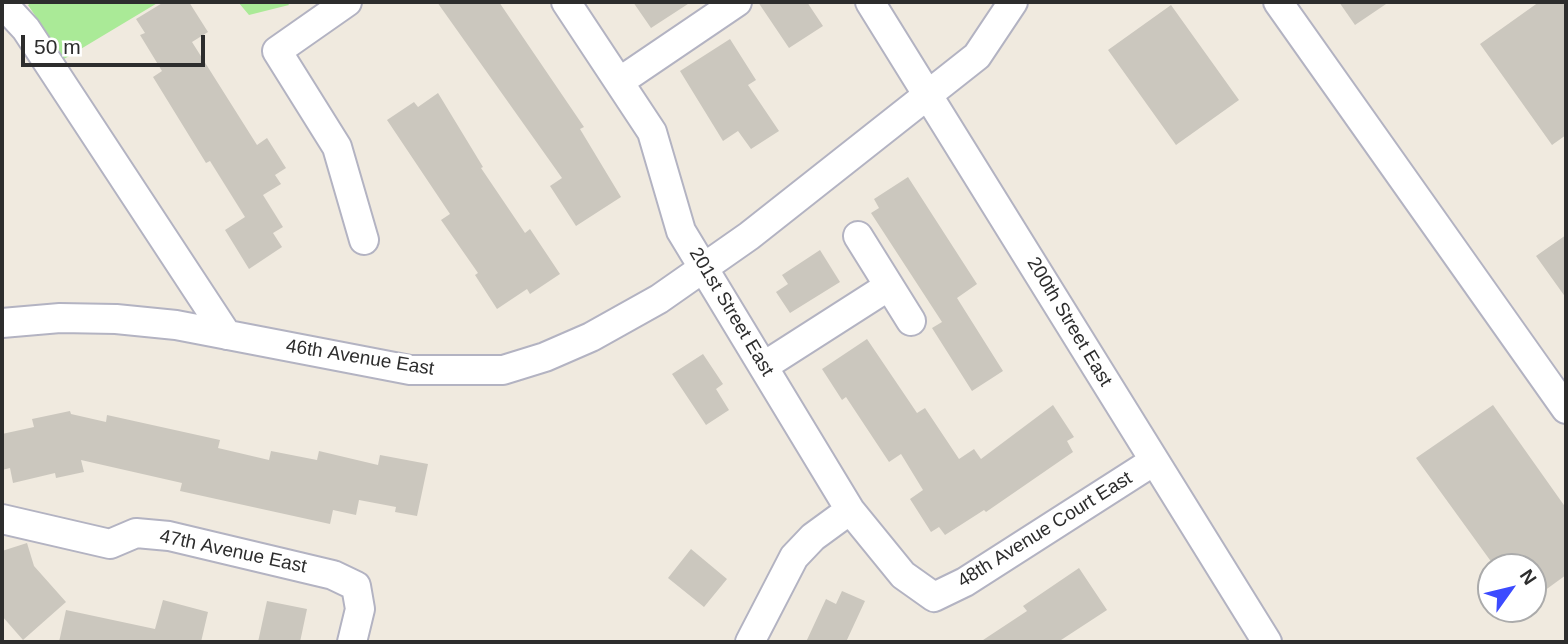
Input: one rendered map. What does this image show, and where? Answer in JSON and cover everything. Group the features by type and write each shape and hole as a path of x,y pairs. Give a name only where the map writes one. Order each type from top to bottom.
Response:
{"street":[{"path":"347,2 276,51 337,147 364,240"},
{"name":"201st Street East","path":"566,2 652,132 681,231 850,510 903,575 934,597"},
{"path":"619,82 737,2"},
{"name":"200th Street East","path":"870,2 1267,642"},
{"name":"46th Avenue East","path":"2,323 60,318 116,319 227,335 410,370 503,370 545,357 591,337 659,299 704,267 930,95 977,56 1013,2"},
{"path":"1278,2 1566,409"},
{"path":"2,3 26,29 227,335"},
{"path":"858,236 911,321"},
{"path":"764,366 889,286"},
{"name":"48th Avenue Court East","path":"934,597 965,582 1154,461"},
{"path":"750,642 794,557 813,537 850,510"},
{"name":"47th Avenue East","path":"2,519 110,544 136,533 169,536 333,575 356,586 360,609 352,642"}],"green space":[{"path":"32,2 159,2 64,59 28,5"},
{"path":"238,2 287,2 289,5 249,15"}],"building":[{"path":"164,2 189,2 208,32 192,42 257,145 267,138 286,168 275,175 281,184 263,195 283,227 273,233 282,247 249,269 225,230 245,217 210,161 206,163 153,77 162,71 140,35 145,33 136,19"},
{"path":"437,2 499,2 584,127 580,129 621,197 576,226 550,186 562,178"},
{"path":"633,2 691,2 651,28"},
{"path":"758,2 807,2 823,26 789,48"},
{"path":"1339,2 1389,2 1355,25"},
{"path":"1539,2 1566,2 1566,135 1552,145 1480,44"},
{"path":"1171,5 1239,100 1176,145 1108,50"},
{"path":"730,39 756,80 748,85 779,131 751,149 738,131 723,141 680,71"},
{"path":"438,93 483,167 481,168 525,233 530,229 560,274 530,294 527,289 497,309 475,275 478,273 441,220 450,214 387,120 414,102 418,107"},
{"path":"908,177 977,284 957,298 1003,371 972,391 932,328 942,322 871,213 879,208 874,199"},
{"path":"1566,235 1566,298 1536,256"},
{"path":"820,250 840,282 790,313 776,292 788,284 782,275"},
{"path":"867,339 917,413 925,408 959,459 974,449 981,459 1053,405 1074,437 1067,441 1073,452 986,512 984,510 945,535 939,527 931,532 910,499 923,490 901,454 889,462 846,397 842,400 822,369"},
{"path":"703,354 723,384 716,389 729,410 706,425 672,374"},
{"path":"1493,405 1566,508 1566,575 1547,589 1547,553 1485,553 1416,458"},
{"path":"70,411 71,414 106,422 107,415 220,440 218,448 269,460 271,451 317,460 319,451 378,465 380,455 428,464 417,516 395,512 396,507 359,500 356,515 333,510 330,524 180,491 182,483 81,460 84,472 56,478 55,473 13,483 10,468 2,470 2,434 34,427 32,419"},
{"path":"27,543 34,566 66,602 23,640 2,616 2,551"},
{"path":"691,549 727,579 704,607 668,578"},
{"path":"1079,568 1107,610 1058,642 980,642 1027,611 1023,606"},
{"path":"842,591 865,601 846,642 806,642 826,599 836,604"},
{"path":"163,600 208,612 201,642 59,642 66,610 155,629"},
{"path":"267,601 307,609 300,642 258,642"}]}
